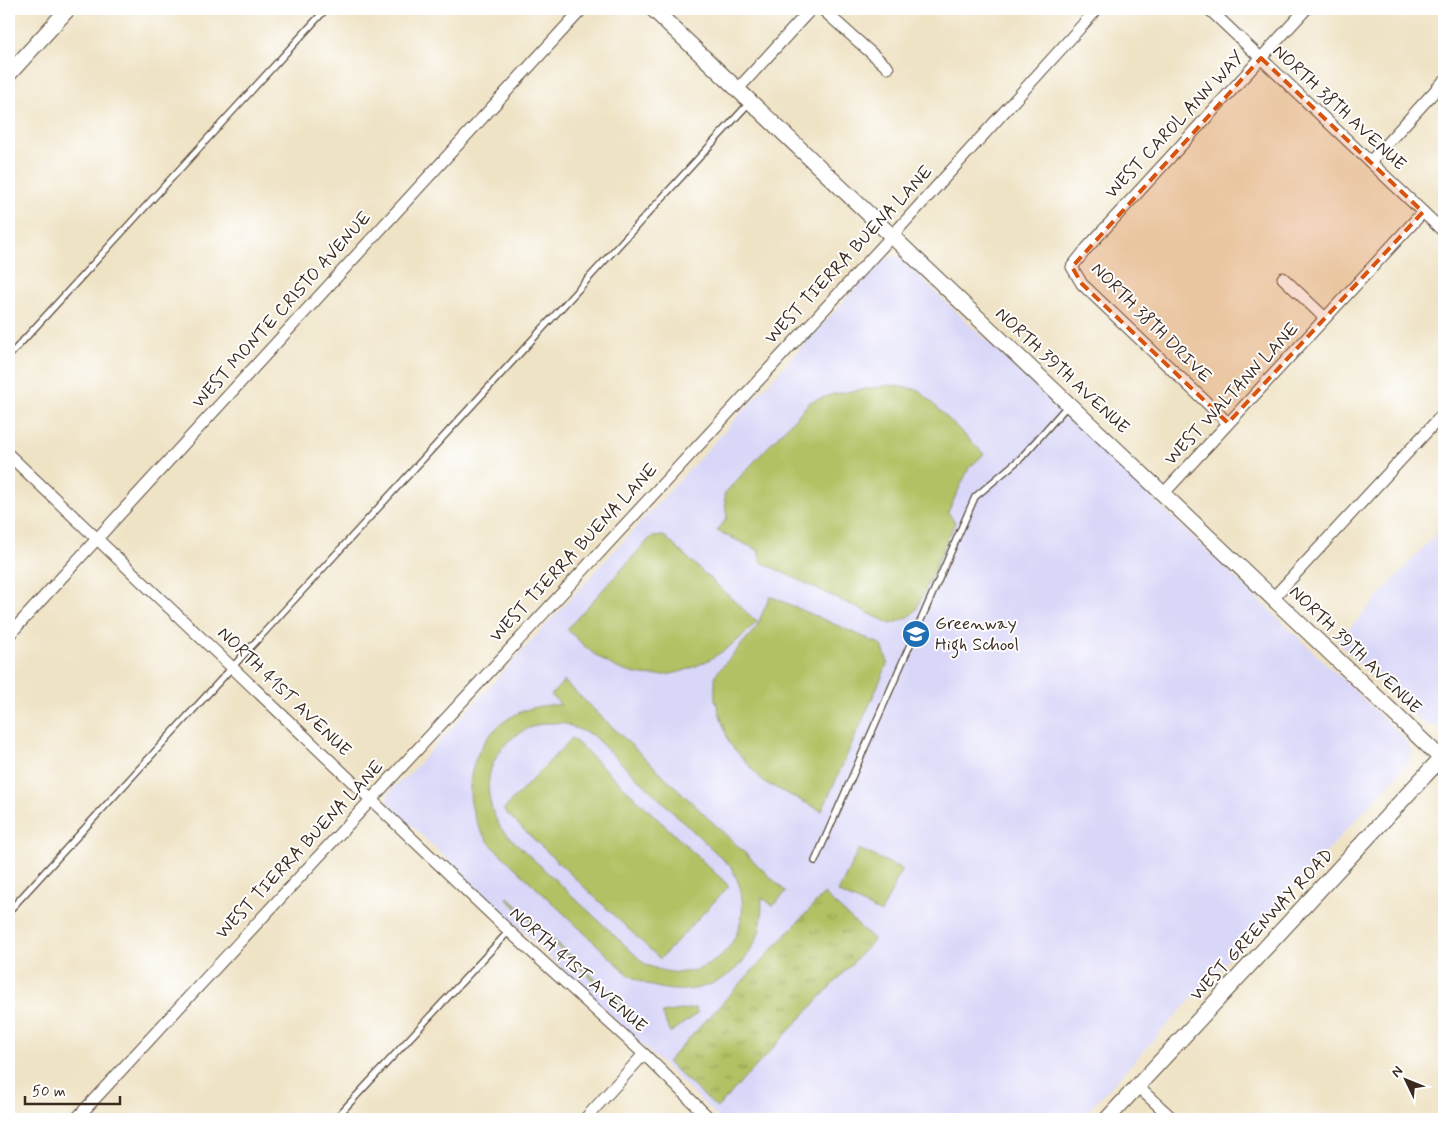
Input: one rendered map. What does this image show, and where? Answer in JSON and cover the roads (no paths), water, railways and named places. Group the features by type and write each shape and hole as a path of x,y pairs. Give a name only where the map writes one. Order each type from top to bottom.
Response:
{"street":[{"path":"9,74 68,9"},
{"name":"WEST MONTE CRISTO AVENUE","path":"9,635 582,9"},
{"name":"NORTH 39TH AVENUE","path":"653,9 1443,758"},
{"path":"737,90 811,9"},
{"path":"822,9 888,68"},
{"name":"WEST TIERRA BUENA LANE","path":"76,1119 892,236 1097,9"},
{"name":"NORTH 38TH AVENUE","path":"1209,9 1444,232"},
{"name":"WEST CAROL ANN WAY","path":"1072,267 1087,248 1306,9"},
{"path":"1370,162 1444,81"},
{"name":"WEST WALTANN LANE","path":"1164,493 1423,212"},
{"name":"NORTH 38TH DRIVE","path":"1072,267 1082,284 1228,423"},
{"name":"WEST WALTANN LANE","path":"1283,278 1325,318"},
{"path":"1274,597 1444,412"},
{"name":"NORTH 41ST AVENUE","path":"9,455 509,931 644,1054 710,1119"},
{"name":"WEST GREENWAY ROAD","path":"1107,1119 1443,758"},
{"path":"585,1119 644,1054"},
{"path":"1137,1086 1173,1119"}],"lane":[{"path":"9,356 326,9"},
{"path":"9,911 750,102"},
{"path":"815,861 975,497 1021,458 1069,404"},
{"path":"335,1119 509,931"}],"place":[{"name":"Greenway High School","path":"916,634"}]}
